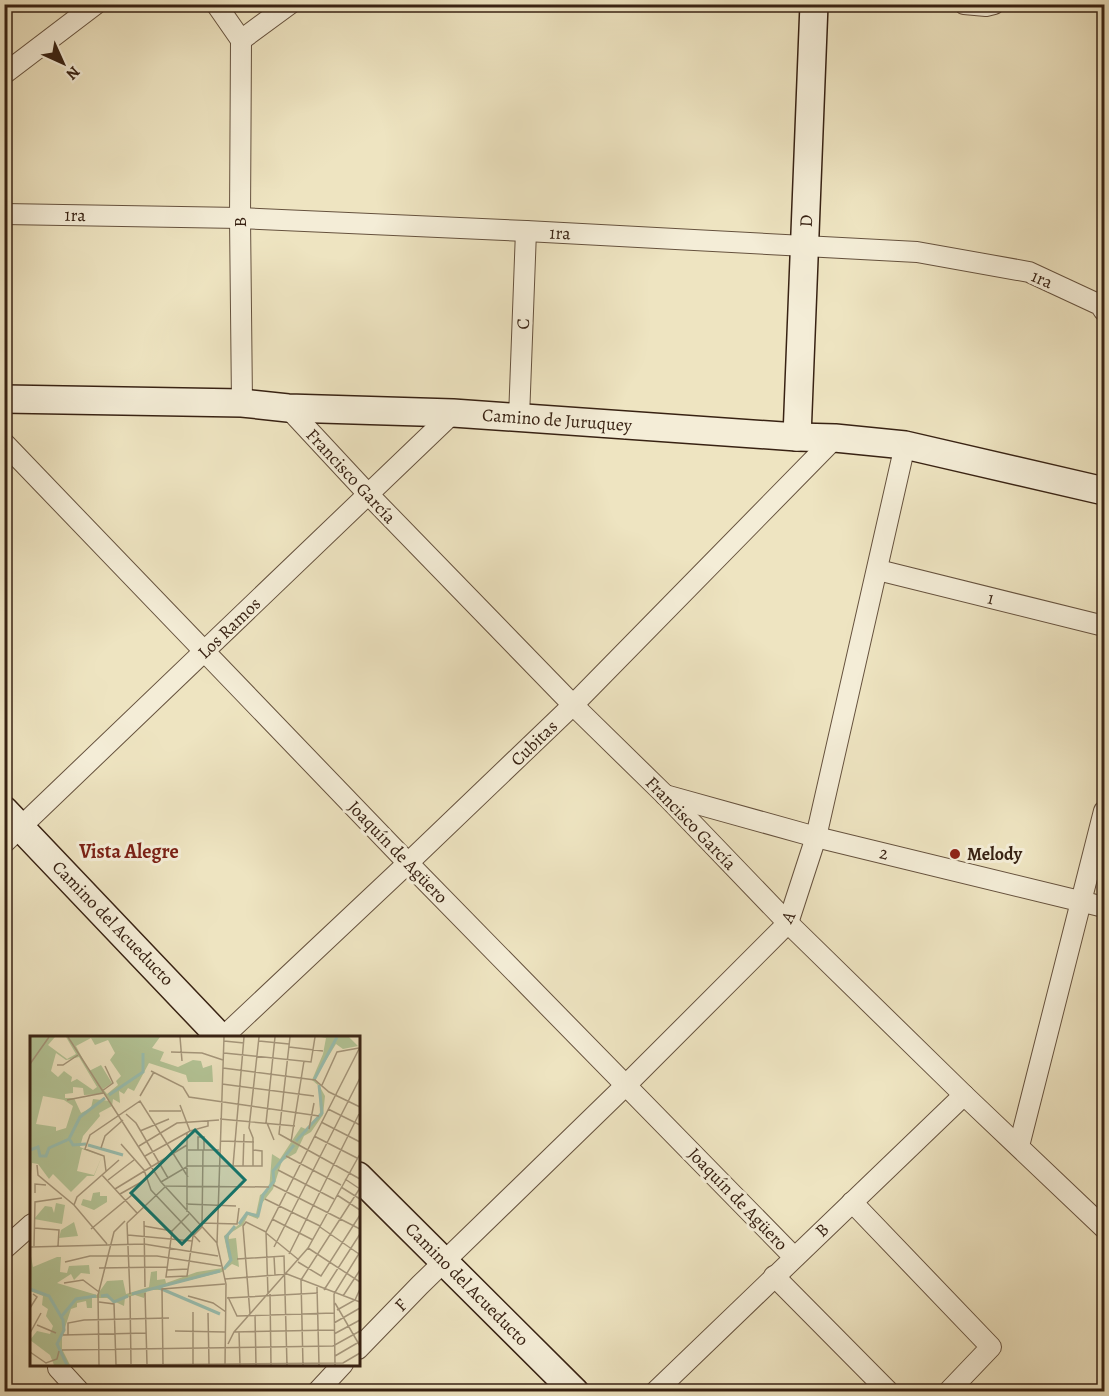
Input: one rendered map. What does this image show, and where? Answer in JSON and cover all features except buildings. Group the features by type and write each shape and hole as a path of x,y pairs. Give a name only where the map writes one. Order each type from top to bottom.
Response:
{"street":[{"path":"4,74 96,4"},
{"path":"216,4 241,40 290,4"},
{"name":"D","path":"797,437 814,4"},
{"path":"964,4 986,6 994,4"},
{"name":"B","path":"241,40 242,403"},
{"name":"1ra","path":"4,214 240,218 918,252 1029,272 1103,302"},
{"name":"C","path":"519,418 526,231"},
{"name":"Camino de Juruquey","path":"4,399 242,403 288,408 453,413 835,438 905,445 1104,491"},
{"name":"Francisco García","path":"288,408 368,494 788,923 1104,1228"},
{"name":"Los Ramos","path":"10,827 204,652 453,413"},
{"name":"Cubitas","path":"224,1036 573,705 835,438"},
{"name":"Joaquín de Agüero","path":"4,443 408,863 794,1257"},
{"name":"A","path":"444,1262 788,923 816,837 905,445"},
{"name":"1","path":"878,570 1104,626"},
{"name":"2","path":"665,795 816,837 1104,907"},
{"path":"1019,1146 1104,811"},
{"name":"Camino del Acueducto","path":"10,827 220,1036"},
{"name":"B","path":"655,1392 964,1095"},
{"name":"Camino del Acueducto","path":"360,1178 575,1392"},
{"path":"852,1202 991,1347 948,1392"},
{"path":"4,1249 30,1226"},
{"name":"F","path":"360,1347 444,1262"},
{"path":"774,1276 889,1392"},
{"path":"317,1392 342,1366"},
{"path":"58,1368 80,1392"}],"place":[{"name":"Melody","path":"955,854"}],"district":[{"name":"Vista Alegre","path":"129,851"}]}
